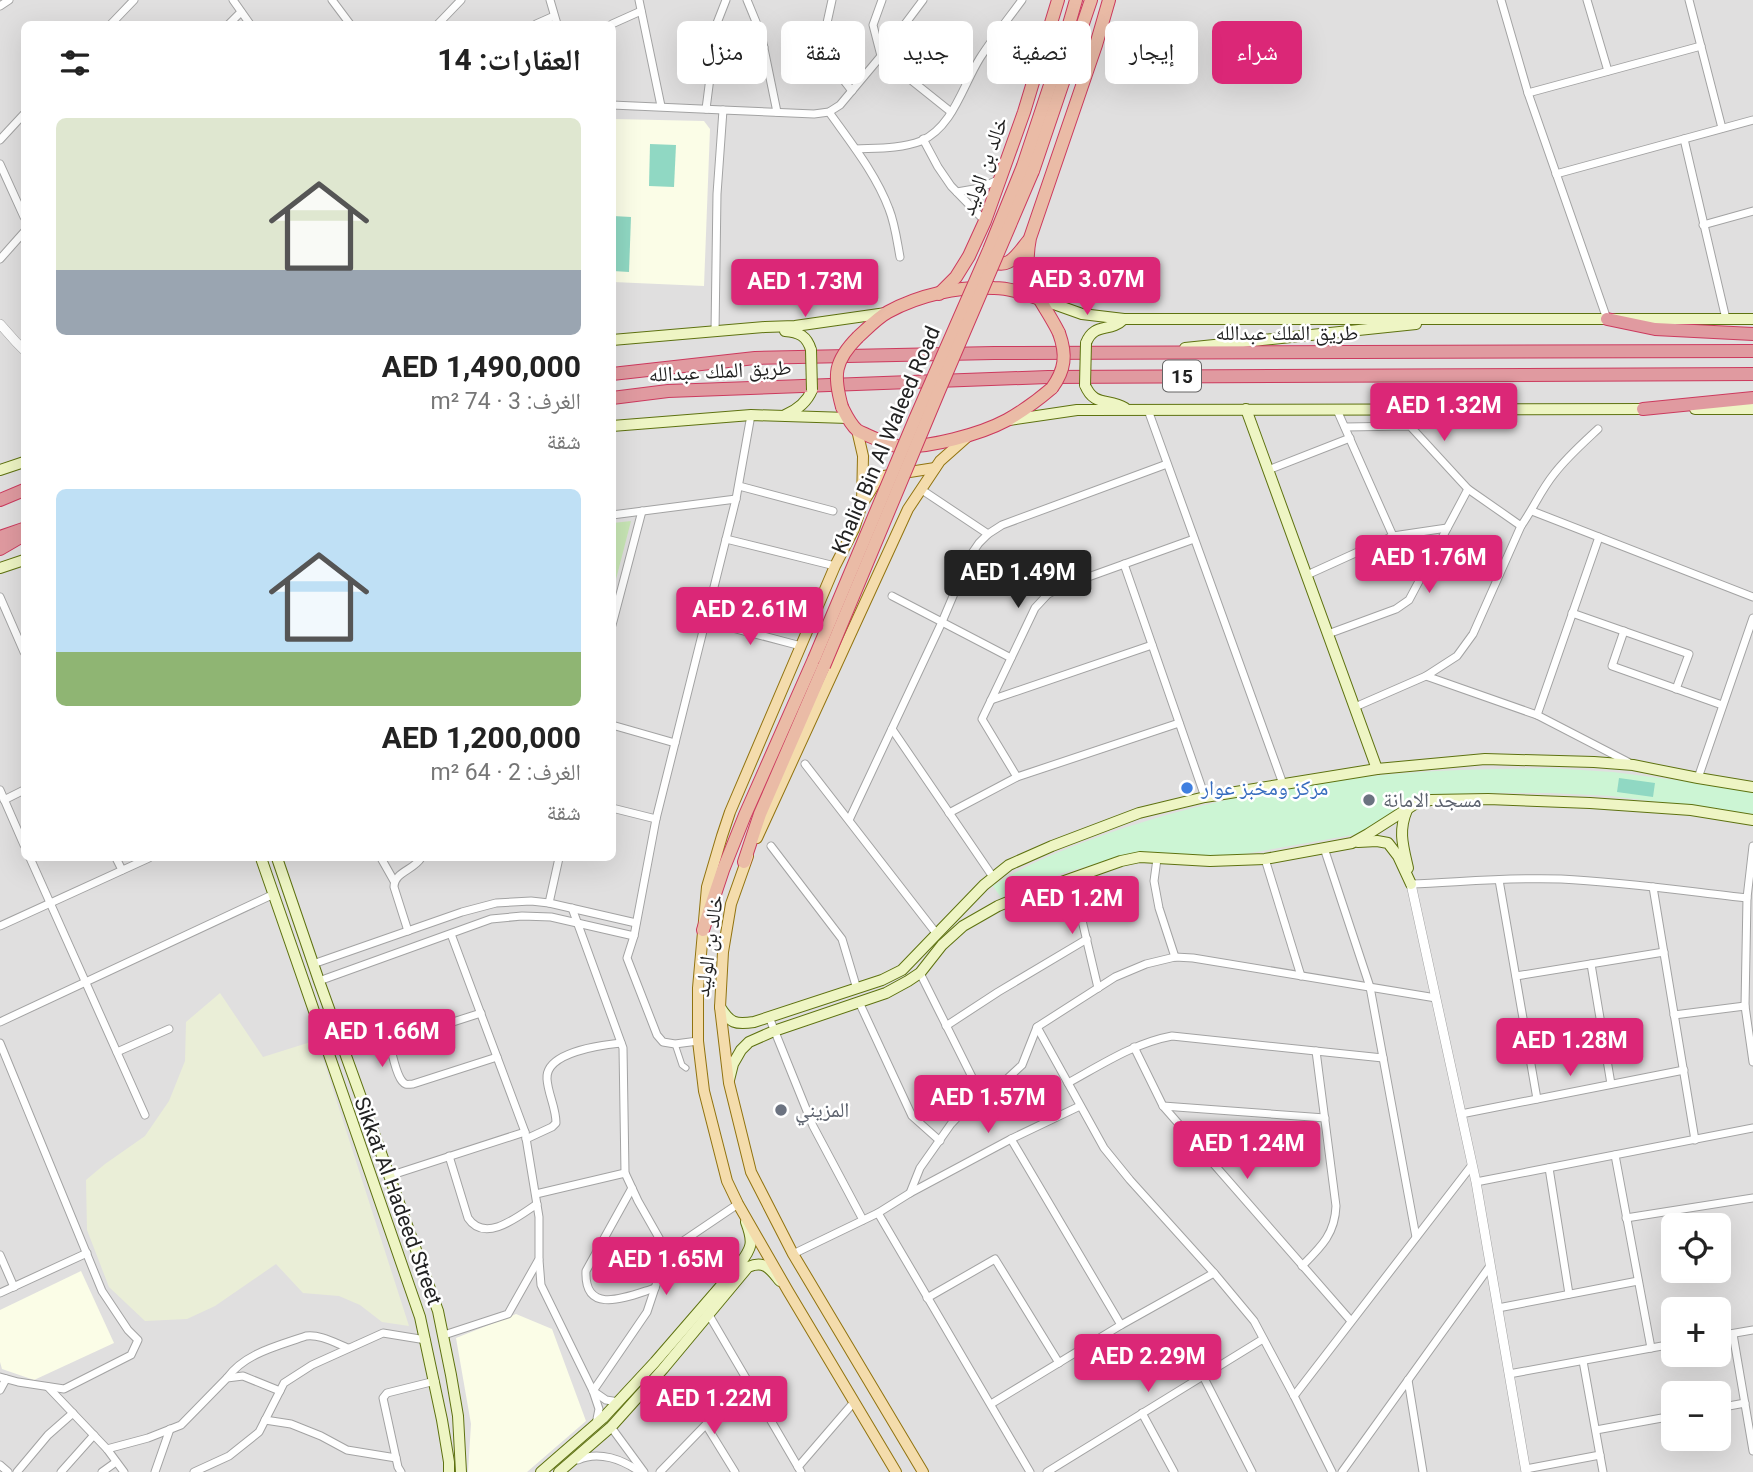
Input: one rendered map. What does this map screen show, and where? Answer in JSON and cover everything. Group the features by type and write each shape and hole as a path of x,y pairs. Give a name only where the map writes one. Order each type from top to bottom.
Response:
{"highway":[{"name":"خالد بن الوليد","path":"939,294 963,267 983,227 1024,112 1058,0"},
{"name":"Khalid Bin Al Waleed Road","path":"1028,169 1076,0"},
{"name":"Khalid Bin Al Waleed Road","path":"703,930 745,815 819,662 939,391 1028,169 1091,0"},
{"name":"خالد بن الوليد","path":"1037,298 1014,290 965,289 922,299 886,313 844,351 836,370 837,390 845,413 857,430 879,441 897,446 941,442 969,435 1006,420 1052,388 1060,377 1063,348 1051,317 1037,298 1028,274 1027,256 1030,238 1109,0"},
{"path":"983,227 983,250 988,260 996,264 1011,261 1030,238"},
{"path":"1607,318 1656,329 1753,334"},
{"name":"طريق الملك عبدالله","path":"616,374 755,358 994,353 1753,351"},
{"name":"طريق الملك عبدالله","path":"616,398 668,391 1048,377 1753,374"},
{"path":"1643,409 1753,398"},
{"path":"0,493 21,490"},
{"path":"0,500 21,490"},
{"path":"0,537 21,529"},
{"path":"0,549 21,537"},
{"name":"Khalid Bin Al Waleed Road","path":"744,862 819,662"}],"main road":[{"path":"1037,298 1082,314 1124,319 1753,319"},
{"path":"616,340 795,326 886,313"},
{"path":"1132,353 1478,318"},
{"path":"1124,319 1115,326 1099,328 1092,332 1086,343 1085,385 1096,400 1114,402 1128,410"},
{"path":"765,327 799,333 807,340 811,350 812,390 809,397 791,412 779,416"},
{"path":"1246,409 1377,769"},
{"path":"1006,420 1077,410 1753,409"},
{"path":"616,425 751,415 845,413"},
{"name":"خالد بن الوليد","path":"857,430 863,456 862,504 854,529 835,566 730,812 707,887 698,989 698,1041 704,1091 727,1181 788,1291 896,1472"},
{"name":"خالد بن الوليد","path":"923,1472 793,1254 751,1172 729,1083 720,1007 723,951 731,904 744,862 908,509 948,452 969,435"},
{"path":"0,470 21,463"},
{"path":"862,504 876,482 884,476 935,468"},
{"path":"0,568 21,561"},
{"path":"720,1007 731,1021 740,1024 882,980 902,970 984,885 1009,865 1139,813 1205,797 1377,769 1485,759 1633,765 1753,787"},
{"path":"1352,843 1415,804 1431,800 1590,803 1691,810 1753,820"},
{"path":"1407,810 1402,822 1402,840 1411,884"},
{"path":"729,1083 733,1065 749,1042 886,993 920,973 942,945 963,926 999,906 1121,861 1140,857 1210,861 1265,859 1377,841 1388,843 1398,856 1411,884"},
{"name":"Sikkat Al Hadeed Street","path":"262,861 420,1317 435,1381 449,1472"},
{"name":"Sikkat Al Hadeed Street","path":"278,861 438,1311 458,1416 461,1472"},
{"path":"541,1472 619,1402 750,1251 749,1231 738,1204"},
{"path":"564,1468 611,1427 748,1267 757,1263 765,1265 788,1291"}],"street":[{"path":"0,6 9,0"},
{"path":"114,21 134,0"},
{"path":"233,0 248,21"},
{"path":"332,0 348,21"},
{"path":"441,21 461,0"},
{"path":"550,0 556,20"},
{"path":"639,0 661,106"},
{"path":"718,21 726,0"},
{"path":"747,0 756,21"},
{"path":"832,0 825,32 829,61 852,91"},
{"path":"879,48 873,25 883,0"},
{"path":"907,21 923,0"},
{"path":"856,149 907,144 923,139 940,127 979,60 1022,0"},
{"path":"1502,0 1528,93 1607,318"},
{"path":"1587,0 1608,71"},
{"path":"1689,0 1722,128"},
{"path":"616,22 641,11"},
{"path":"232,21 241,12"},
{"path":"1528,93 1700,46"},
{"path":"616,105 814,114 829,112 840,105 879,58"},
{"path":"767,62 777,112"},
{"path":"706,109 709,84"},
{"path":"917,84 951,111"},
{"path":"715,332 717,194 723,110"},
{"path":"829,112 882,192 890,211 900,257"},
{"path":"0,140 21,117"},
{"path":"1556,174 1753,120"},
{"path":"923,139 938,167 983,227"},
{"path":"1684,139 1726,319"},
{"path":"0,164 21,210"},
{"path":"957,192 980,188 1000,179"},
{"path":"1703,225 1753,211"},
{"path":"0,259 21,235"},
{"path":"0,324 21,346"},
{"path":"1148,410 1283,784"},
{"path":"1337,410 1393,536"},
{"path":"698,1041 675,1044 663,1042 657,1035 627,958 634,936 656,820 739,486 751,415"},
{"path":"1345,427 1410,426 1468,489 1521,526"},
{"path":"1355,708 1426,676 1457,656 1474,634 1521,526 1532,512 1541,492 1555,473 1598,429"},
{"path":"1268,470 1350,438"},
{"path":"849,820 970,556 979,543 1002,525 1167,464"},
{"path":"739,486 833,511"},
{"path":"1328,634 1396,608 1409,600 1468,489"},
{"path":"922,490 988,534"},
{"path":"616,514 736,499"},
{"path":"616,610 642,511"},
{"path":"1532,512 1753,597"},
{"path":"1307,575 1393,536 1447,528"},
{"path":"1537,715 1599,537"},
{"path":"726,539 835,566"},
{"path":"1017,777 982,719 1035,608 1048,594 1066,585 1194,539"},
{"path":"1124,564 1205,797"},
{"path":"892,596 1011,658"},
{"path":"0,597 21,645"},
{"path":"1572,613 1689,654 1676,689"},
{"path":"1698,778 1753,618"},
{"path":"706,621 801,646"},
{"path":"1624,631 1612,666 1722,705"},
{"path":"991,700 1153,645"},
{"path":"1426,676 1537,715 1633,765"},
{"path":"949,813 1017,777 1179,723"},
{"path":"616,726 676,743"},
{"path":"892,729 993,877"},
{"path":"805,764 936,933"},
{"path":"0,790 21,838"},
{"path":"4,800 21,792"},
{"path":"616,809 656,820"},
{"path":"771,846 842,939 857,989"},
{"path":"1753,846 1747,898 1745,1006 1753,1062"},
{"path":"1324,848 1370,987 1416,1237"},
{"path":"1157,859 1154,881 1159,908 1175,957"},
{"path":"1265,859 1301,975"},
{"path":"31,861 145,1115"},
{"path":"118,861 122,870"},
{"path":"0,926 142,861"},
{"path":"383,861 394,881 408,931"},
{"path":"394,881 419,861"},
{"path":"549,903 558,861"},
{"path":"1072,878 1098,988"},
{"path":"1600,1455 1526,1470 1472,1165 1411,884 1560,879 1747,898"},
{"path":"1499,880 1537,1099"},
{"path":"1653,887 1695,1140"},
{"path":"0,1023 274,894"},
{"path":"313,964 496,903 549,903 636,923"},
{"path":"572,908 623,1048 625,1173 667,1252"},
{"path":"319,981 492,919 551,917 634,936"},
{"path":"451,934 526,1135 539,1217 541,1285 593,1391 599,1409 596,1425"},
{"path":"947,1026 1087,939"},
{"path":"1516,976 1664,952"},
{"path":"910,1193 920,1168 951,1124 970,1104 996,1089 1022,1065 1037,1027 1115,978 1146,964 1175,957 1221,962 1436,998"},
{"path":"1591,964 1611,1084"},
{"path":"920,973 982,1097"},
{"path":"859,1002 912,1116 940,1141"},
{"path":"1674,1015 1745,1006"},
{"path":"481,1013 393,1041 390,1046 401,1080 410,1085 497,1056"},
{"path":"769,1017 813,1126 863,1220"},
{"path":"1037,1027 1104,1148 1254,1321 1332,1472"},
{"path":"117,1052 169,1030"},
{"path":"1068,1083 1133,1047 1172,1035 1383,1058"},
{"path":"0,1043 102,1290 128,1330 138,1340 131,1355 64,1390 3,1378 0,1390"},
{"path":"389,1176 552,1127 556,1116 546,1078 553,1063 591,1047 621,1043"},
{"path":"675,1044 682,1066 686,1068"},
{"path":"1133,1047 1163,1106 1351,1321"},
{"path":"1302,1266 1322,1245 1333,1228 1336,1217 1316,1051"},
{"path":"1461,1114 1684,1070"},
{"path":"793,1254 878,1213 1011,1139 1080,1106"},
{"path":"1163,1106 1325,1118"},
{"path":"1475,1182 1753,1128"},
{"path":"1011,1139 1121,1325"},
{"path":"1615,1155 1651,1349"},
{"path":"449,1156 468,1218 473,1226 485,1229 508,1224 537,1204"},
{"path":"1294,1396 1472,1165"},
{"path":"1549,1168 1569,1294"},
{"path":"536,1194 625,1173"},
{"path":"632,1188 586,1271 585,1283 592,1295 604,1301 618,1300 655,1288"},
{"path":"1626,1218 1753,1198"},
{"path":"593,1391 647,1312 667,1252 738,1204"},
{"path":"878,1213 1030,1472"},
{"path":"0,1293 87,1253"},
{"path":"0,1255 14,1287"},
{"path":"444,1335 508,1314 539,1259"},
{"path":"927,1298 995,1259 1059,1363"},
{"path":"1342,1472 1490,1266"},
{"path":"991,1404 1121,1325 1214,1273"},
{"path":"1498,1308 1638,1282"},
{"path":"709,1315 800,1469 854,1402"},
{"path":"1753,1330 1733,1334 1753,1451"},
{"path":"194,1472 229,1456 259,1432 284,1383 312,1364 383,1333 426,1340"},
{"path":"107,1449 148,1438 181,1425 233,1370 255,1354 312,1335 348,1348"},
{"path":"1047,1472 1264,1339"},
{"path":"1509,1374 1661,1347"},
{"path":"1583,1361 1603,1472"},
{"path":"227,1378 243,1376 280,1391"},
{"path":"1203,1376 1252,1472"},
{"path":"1408,1380 1423,1472"},
{"path":"401,1472 383,1398 387,1393 435,1381"},
{"path":"660,1472 748,1381"},
{"path":"47,1387 107,1449 124,1472"},
{"path":"593,1391 606,1400 619,1402"},
{"path":"1731,1406 1745,1403"},
{"path":"17,1472 48,1435 73,1413"},
{"path":"1142,1413 1174,1472"},
{"path":"1596,1430 1661,1418"},
{"path":"265,1420 291,1424 347,1450 396,1458"},
{"path":"706,1425 736,1472"},
{"path":"611,1427 642,1472"},
{"path":"155,1472 170,1429"},
{"path":"61,1472 94,1435"},
{"path":"564,1468 586,1456 603,1456 620,1460 642,1472"},
{"path":"102,1472 117,1462"},
{"path":"0,1465 8,1472"}],"shaded area":[{"path":"0,0 1753,0 1753,1472 0,1472"},
{"path":"616,119 704,121 710,129 704,286 616,282"},
{"path":"220,993 263,1057 317,1040 409,1326 382,1322 360,1305 339,1296 303,1293 276,1264 215,1306 187,1319 145,1321 109,1287 87,1230 86,1180 145,1136 169,1101 185,1061 186,1022"},
{"path":"81,1271 114,1343 34,1380 2,1369 0,1310"},
{"path":"516,1314 552,1329 586,1421 527,1472 468,1472 471,1424 456,1338"}],"green space":[{"path":"650,144 676,145 674,187 649,186"},
{"path":"616,216 631,217 629,272 616,271"},
{"path":"631,521 616,579 616,523"},
{"path":"1550,768 1613,772 1753,790 1753,814 1611,796 1475,793 1412,800 1358,834 1216,859 1127,855 1060,874 1004,902 993,886 1036,862 1109,833 1218,802 1369,776"},
{"path":"1619,778 1655,783 1653,797 1617,792"}],"place":[{"name":"مركز ومخبز عوار","path":"1187,788"},
{"name":"مسجد الامانة","path":"1369,800"},
{"name":"المزيني","path":"781,1110"}]}
